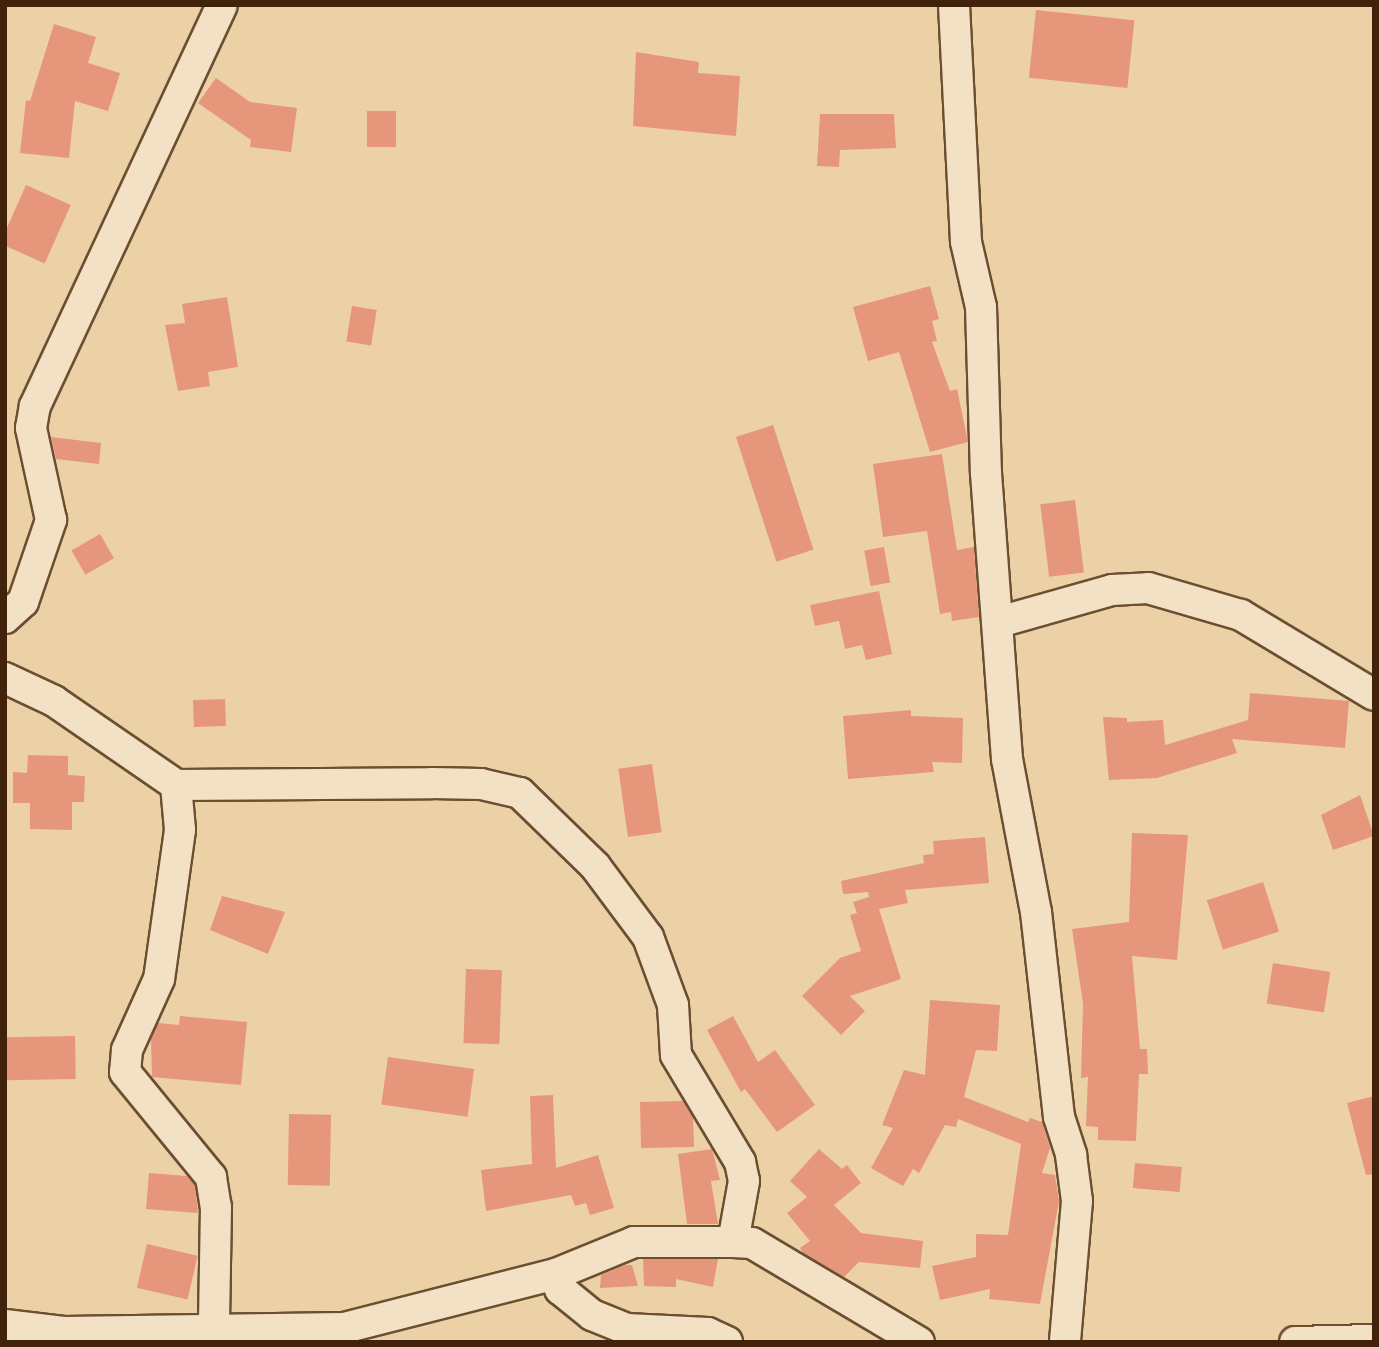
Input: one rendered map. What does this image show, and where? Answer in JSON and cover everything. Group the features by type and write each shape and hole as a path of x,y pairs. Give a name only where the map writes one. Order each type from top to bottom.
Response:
{"street":[{"path":"5,618 23,602 51,520 30,428 35,406 222,5"},
{"path":"954,5 966,242 981,307 986,473 1007,759 1036,912 1059,1117 1072,1155 1077,1201 1065,1342"},
{"path":"999,622 1112,590 1148,588 1241,615 1371,697"},
{"path":"5,678 54,701 176,785 481,784 520,793 595,866 648,937 673,1005 676,1055 740,1162 744,1181 733,1242"},
{"path":"176,785 180,830 159,979 127,1050 125,1072 211,1177 216,1207 214,1327"},
{"path":"5,1325 64,1332 214,1327 285,1333 344,1328 556,1274 634,1242 733,1242 752,1243 919,1342"},
{"path":"556,1274 560,1289 592,1314 627,1329 708,1333 727,1342"},
{"path":"1294,1342 1374,1340"}],"building":[{"path":"1036,10 1134,20 1127,88 1029,78"},
{"path":"54,24 96,37 88,63 120,73 108,111 75,101 69,158 20,153 26,100 30,101"},
{"path":"636,52 699,62 698,73 740,76 736,136 633,126"},
{"path":"216,78 250,102 297,108 291,152 250,147 251,140 198,103"},
{"path":"367,111 396,111 396,147 367,147"},
{"path":"820,114 894,114 896,148 840,150 839,167 817,166"},
{"path":"26,185 71,205 45,263 5,246 5,232"},
{"path":"930,286 939,319 932,321 937,341 932,342 950,391 957,389 968,442 930,452 899,352 868,361 853,307"},
{"path":"227,297 238,367 208,372 210,386 178,391 165,325 185,323 182,304"},
{"path":"352,306 377,310 371,345 346,342"},
{"path":"773,425 813,550 776,562 736,437"},
{"path":"51,437 101,443 99,464 56,459"},
{"path":"942,454 957,550 974,547 979,617 952,621 951,612 940,614 927,531 883,537 873,464"},
{"path":"1075,500 1084,572 1049,577 1040,504"},
{"path":"100,534 114,558 85,575 71,550"},
{"path":"884,547 890,582 871,586 864,550"},
{"path":"879,591 892,654 866,660 862,645 845,649 839,621 815,626 810,605"},
{"path":"1250,693 1349,701 1345,748 1232,739 1237,753 1157,778 1109,780 1103,717 1127,718 1127,722 1163,720 1165,745 1248,720"},
{"path":"225,699 226,726 194,727 193,700"},
{"path":"911,710 911,716 963,718 962,763 932,762 934,772 848,779 843,716"},
{"path":"28,755 68,756 68,775 85,776 84,802 72,802 72,830 30,829 30,803 13,803 13,772 27,773"},
{"path":"652,764 662,832 628,837 618,769"},
{"path":"1360,795 1374,836 1333,850 1321,815"},
{"path":"1132,833 1188,835 1177,960 1132,956 1140,1049 1147,1049 1148,1074 1139,1074 1136,1141 1098,1140 1098,1127 1086,1126 1088,1077 1081,1078 1083,1004 1072,929 1129,922"},
{"path":"985,837 989,883 905,890 908,903 879,909 901,979 850,996 865,1011 841,1035 802,996 840,958 861,951 850,915 857,913 853,902 869,897 868,892 843,894 841,881 924,863 923,855 934,854 933,841"},
{"path":"1263,882 1279,931 1223,950 1207,900"},
{"path":"222,896 285,912 268,954 210,930"},
{"path":"1273,963 1330,972 1324,1013 1267,1003"},
{"path":"466,969 502,970 499,1044 463,1043"},
{"path":"930,1000 1000,1005 997,1051 976,1050 964,1097 1028,1122 1030,1118 1042,1122 1050,1148 1042,1173 1055,1175 1059,1201 1040,1304 989,1299 990,1289 940,1300 932,1266 976,1257 976,1234 1008,1235 1021,1144 958,1119 956,1127 945,1125 919,1173 913,1169 903,1186 871,1168 893,1128 882,1125 904,1070 925,1075"},
{"path":"180,1016 247,1022 241,1085 152,1077 151,1039 158,1023 179,1025"},
{"path":"733,1016 758,1062 775,1050 815,1105 777,1132 745,1089 741,1092 707,1030"},
{"path":"75,1036 76,1079 6,1080 5,1037"},
{"path":"388,1057 474,1069 467,1117 381,1105"},
{"path":"553,1095 556,1168 598,1155 614,1208 590,1215 586,1203 575,1206 571,1195 486,1211 481,1170 532,1164 530,1096"},
{"path":"1374,1096 1374,1174 1366,1175 1347,1103"},
{"path":"683,1101 693,1118 694,1147 641,1148 640,1102"},
{"path":"289,1114 331,1115 330,1186 288,1185"},
{"path":"712,1149 720,1180 711,1181 718,1224 687,1224 678,1154"},
{"path":"819,1149 842,1169 847,1165 861,1183 834,1205 861,1233 923,1241 920,1268 859,1262 844,1277 803,1253 800,1248 810,1241 787,1213 807,1197 790,1181"},
{"path":"1135,1163 1182,1167 1180,1192 1133,1188"},
{"path":"149,1173 187,1176 195,1184 198,1213 146,1209"},
{"path":"147,1244 198,1256 188,1300 137,1288"},
{"path":"643,1259 718,1259 713,1287 676,1279 676,1287 644,1286"},
{"path":"625,1265 632,1265 638,1286 600,1288 601,1275"}]}
